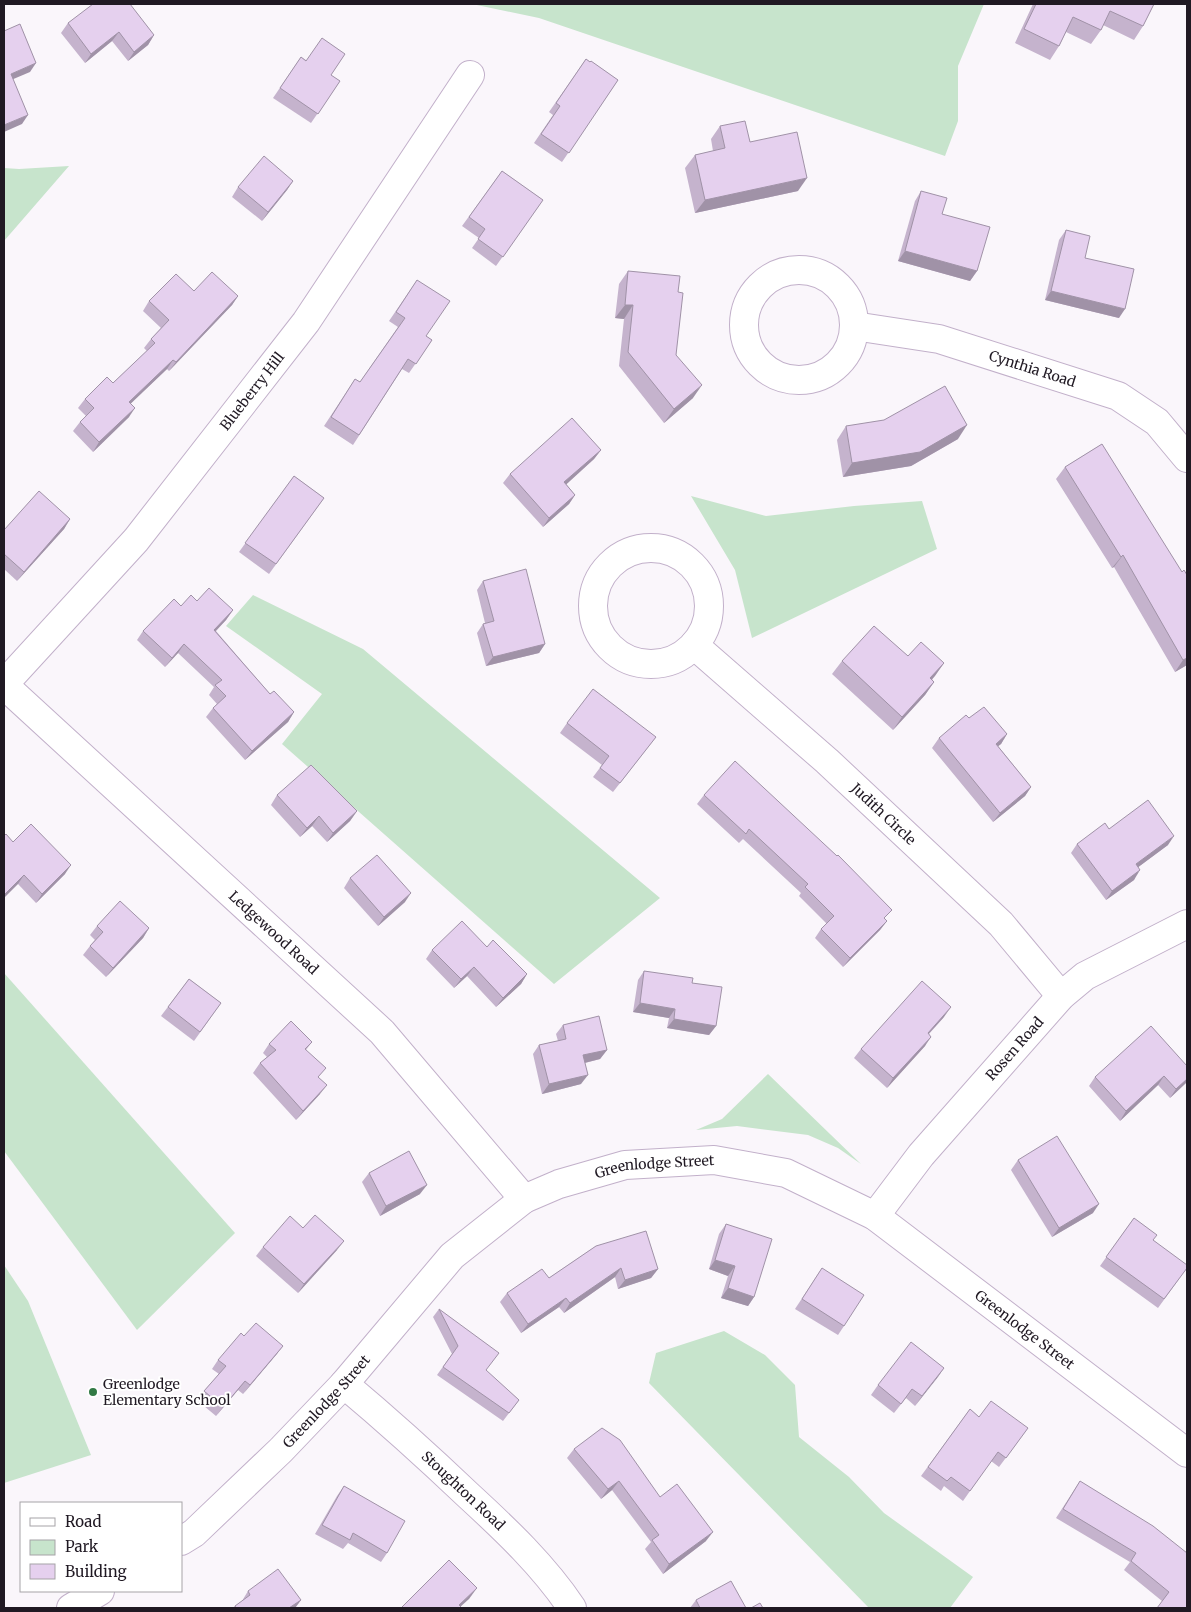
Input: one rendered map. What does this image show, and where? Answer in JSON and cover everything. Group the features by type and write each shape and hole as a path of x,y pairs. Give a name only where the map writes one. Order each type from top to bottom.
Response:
{"street":[{"name":"Blueberry Hill","path":"4,685 136,540 306,322 470,75"},
{"path":"792,270 811,271 828,278 842,291 851,307 854,326 851,345 840,362 825,375 806,381 786,380 768,372 754,359 746,341 744,321 748,302 759,286 774,275 792,270"},
{"name":"Cynthia Road","path":"854,326 939,340 1118,396 1157,422 1187,458"},
{"path":"643,548 661,548 678,553 692,564 702,578 709,595 709,613 704,630 694,645 680,656 662,663 644,664 626,658 610,648 600,632 594,615 594,596 600,578 610,564 626,553 643,548"},
{"name":"Judith Circle","path":"694,645 826,760 1001,924 1061,996"},
{"name":"Ledgewood Road","path":"4,685 382,1032 524,1199"},
{"name":"Rosen Road","path":"875,1216 921,1155 1061,996 1085,976 1187,924"},
{"name":"Greenlodge Street","path":"182,1540 194,1534 281,1450 344,1384 452,1256 524,1199 559,1184 625,1165 714,1160 786,1173 875,1216 1187,1453"},
{"name":"Stoughton Road","path":"344,1384 406,1436 495,1520 556,1584 572,1608"},
{"path":"71,1608 98,1592"}],"green space":[{"path":"472,4 984,4 958,66 958,121 945,156 539,18"},
{"path":"69,166 4,241 4,168"},
{"path":"691,496 766,516 854,506 922,501 937,549 752,638 735,570"},
{"path":"253,595 363,649 660,898 554,984 282,744 322,694 226,626"},
{"path":"4,973 235,1233 137,1330 4,1151"},
{"path":"768,1074 861,1164 838,1148 808,1135 737,1126 696,1130 722,1119"},
{"path":"4,1265 28,1301 91,1455 4,1483"},
{"path":"724,1331 765,1355 795,1385 799,1437 849,1477 884,1513 973,1577 950,1608 869,1608 649,1383 656,1353"}],"building":[{"path":"93,4 130,4 154,35 134,52 119,32 91,54 68,23"},
{"path":"1036,4 1154,4 1143,26 1110,11 1101,30 1073,17 1059,46 1024,29"},
{"path":"20,24 36,63 11,74 28,115 4,125 4,31"},
{"path":"322,38 345,54 331,75 340,81 318,114 280,88 301,57 306,61"},
{"path":"586,59 618,80 569,153 541,134 560,106 556,103"},
{"path":"745,121 750,142 797,132 807,178 705,200 695,155 725,148 720,126"},
{"path":"264,156 293,181 268,212 238,187"},
{"path":"502,171 543,200 503,257 478,239 485,229 469,217"},
{"path":"921,191 947,198 942,214 990,227 977,271 905,251"},
{"path":"1066,230 1090,236 1085,258 1134,269 1125,309 1051,291"},
{"path":"628,271 680,276 678,292 683,293 676,355 702,385 674,409 628,352 633,305 625,305"},
{"path":"212,272 238,296 176,362 173,360 129,402 135,408 99,442 80,422 94,408 85,399 107,377 113,383 155,343 151,339 169,320 149,301 176,274 194,291"},
{"path":"417,280 450,301 426,336 432,340 416,364 408,359 359,435 331,417 355,379 360,382 405,318 396,312"},
{"path":"945,386 967,425 920,452 852,463 846,426 884,420"},
{"path":"572,418 601,450 564,482 575,495 549,518 510,474"},
{"path":"1102,444 1182,572 1184,570 1187,575 1187,658 1183,660 1123,555 1121,557 1065,467"},
{"path":"294,476 324,498 276,564 245,543"},
{"path":"39,491 70,519 24,572 4,554 4,530"},
{"path":"526,569 545,644 493,657 483,624 494,621 483,581"},
{"path":"209,588 233,610 214,630 270,694 274,691 294,712 252,751 213,708 226,696 215,685 222,680 184,644 172,658 143,631 174,599 181,606 191,595 197,601"},
{"path":"874,626 908,656 921,642 944,663 930,678 934,682 902,717 842,661"},
{"path":"593,689 656,737 620,783 600,768 609,756 567,723"},
{"path":"984,707 1007,734 996,744 1031,787 1000,813 939,738 966,715 969,718"},
{"path":"735,761 838,855 892,910 884,918 887,921 850,958 821,929 834,916 805,887 808,884 749,829 746,834 704,795"},
{"path":"311,765 357,811 333,833 319,816 307,828 277,795"},
{"path":"1148,800 1174,836 1136,864 1140,870 1112,891 1077,844 1105,823 1109,829"},
{"path":"31,824 71,865 42,894 24,875 4,895 4,836 6,834 13,842"},
{"path":"377,855 411,893 384,917 350,878"},
{"path":"120,901 149,928 113,968 90,946 103,932 97,926"},
{"path":"462,921 487,947 493,940 527,974 503,998 474,967 461,979 432,950"},
{"path":"644,971 693,978 692,983 722,987 716,1026 674,1019 675,1009 640,1003"},
{"path":"189,979 221,1003 200,1032 168,1007"},
{"path":"922,981 951,1007 928,1033 931,1037 893,1078 861,1049"},
{"path":"599,1016 607,1050 583,1055 588,1075 549,1084 539,1045 566,1039 563,1025"},
{"path":"291,1021 312,1042 305,1049 326,1068 318,1077 327,1085 303,1111 260,1063 276,1050 269,1044"},
{"path":"1151,1026 1187,1066 1187,1079 1176,1089 1164,1076 1126,1111 1095,1077"},
{"path":"1057,1136 1099,1204 1059,1228 1018,1160"},
{"path":"409,1151 427,1185 386,1206 369,1173"},
{"path":"315,1215 344,1241 304,1284 263,1247 290,1216 303,1228"},
{"path":"1134,1218 1157,1235 1153,1240 1187,1265 1187,1268 1164,1299 1106,1257"},
{"path":"726,1224 772,1239 754,1297 728,1288 735,1266 715,1260"},
{"path":"646,1231 658,1269 625,1280 621,1268 570,1303 566,1298 528,1324 507,1293 542,1269 549,1278 596,1246"},
{"path":"822,1268 864,1295 844,1326 802,1299"},
{"path":"439,1309 499,1353 486,1370 519,1400 509,1413 443,1367 458,1346"},
{"path":"256,1323 283,1346 250,1385 245,1381 223,1407 204,1391 226,1366 218,1360 241,1333 244,1336"},
{"path":"911,1342 944,1368 922,1396 912,1389 901,1404 878,1385"},
{"path":"991,1401 1028,1428 1006,1458 998,1452 970,1491 951,1477 947,1481 928,1467 970,1409 979,1417"},
{"path":"602,1428 620,1440 660,1497 677,1484 713,1532 669,1564 652,1540 659,1535 619,1481 608,1489 574,1449"},
{"path":"1080,1481 1153,1526 1187,1553 1187,1608 1157,1608 1169,1592 1131,1561 1136,1553 1063,1509"},
{"path":"344,1486 405,1521 387,1553 353,1533 350,1540 322,1525"},
{"path":"449,1560 477,1588 459,1605 462,1608 401,1608"},
{"path":"278,1569 301,1600 289,1608 236,1608 235,1606 250,1595 248,1591"},
{"path":"731,1581 746,1608 700,1608 696,1600"},
{"path":"760,1603 763,1608 751,1608"}],"place":[{"name":"Greenlodge Elementary School","path":"93,1392"}]}
